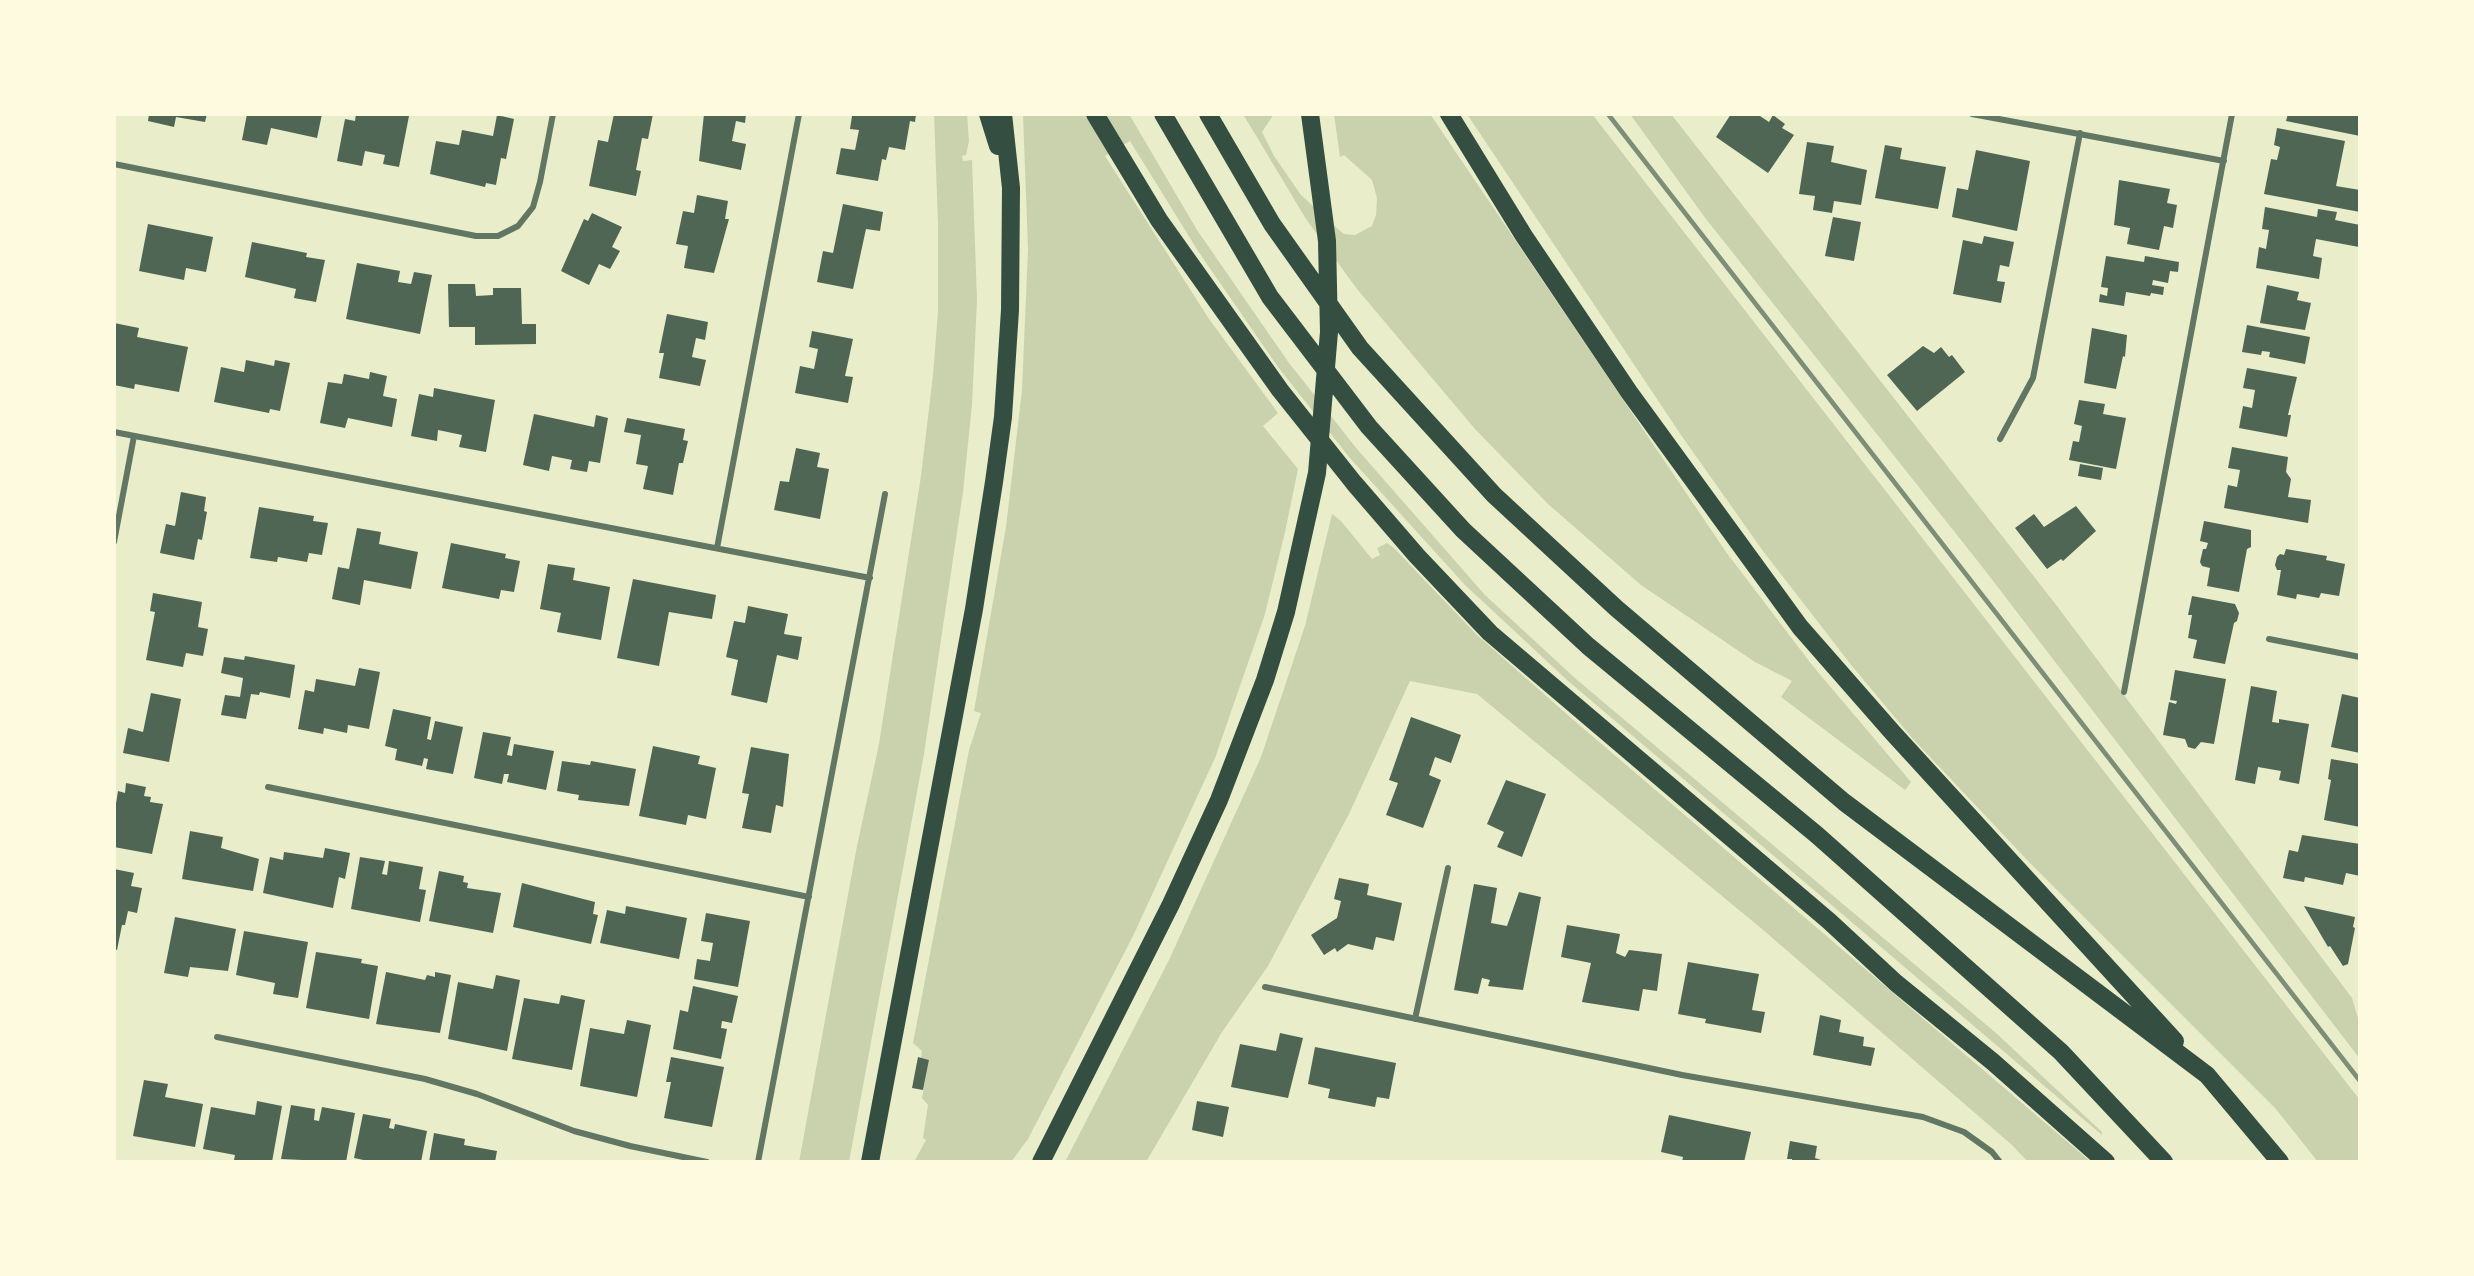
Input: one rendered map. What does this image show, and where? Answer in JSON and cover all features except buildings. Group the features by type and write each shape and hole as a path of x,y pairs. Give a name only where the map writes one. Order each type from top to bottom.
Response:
{"highway":[{"path":"988,114 1011,188"},
{"path":"870,1162 988,523 1007,364 1011,188 1003,114"},
{"path":"1095,114 1159,220 1299,413 1417,556 1490,633 1829,921 1896,983 1993,1062 2106,1162"},
{"path":"1162,114 1270,297 1369,427 1463,530 1588,646 1817,835 2061,1052 2164,1162"},
{"path":"1208,114 1272,224 1360,348 1494,495 1616,608 1844,802 2207,1075"},
{"path":"1041,1162 1171,904 1239,752 1286,612 1317,473 1329,332 1327,241 1310,114"},
{"path":"1449,114 1524,236 1622,382 1800,627 1901,741 2207,1075 2280,1162"}],"street":[{"path":"114,164 476,236 498,236 518,226 526,219 537,195 553,114"},
{"path":"717,548 799,114"},
{"path":"1972,114 2224,161"},
{"path":"2124,692 2232,114"},
{"path":"2000,439 2034,378 2080,133"},
{"path":"114,432 870,578"},
{"path":"114,542 134,436"},
{"path":"758,1162 885,494"},
{"path":"2269,639 2360,657"},
{"path":"268,787 809,897"},
{"path":"1415,1019 1448,868"},
{"path":"1265,987 1682,1075 1923,1117 1964,1132 1992,1152 2000,1162"},
{"path":"217,1037 425,1079 477,1094 574,1131 630,1146 707,1162"}],"green space":[{"path":"934,114 967,114 969,141 966,155 962,156 963,161 972,160 977,300 972,405 963,492 924,754 849,1162 799,1162 856,851 879,744 921,476 938,312"},
{"path":"1023,114 1129,114 1197,230 1289,363 1357,449 1485,595 1576,679 1996,1033 2102,1132 2102,1135 1567,680 1465,585 1349,457 1278,367 1198,251 1130,141 1105,156 1209,319 1278,413 1263,426 1298,469 1285,532 1265,614 1215,758 1133,936 1028,1139 1011,1162 914,1162 926,1140 923,1138 928,1105 922,1098 929,1060 921,1058 922,1051 913,1043 969,750 981,713 974,711 1006,527 1022,390 1028,249"},
{"path":"1243,114 1274,114 1262,132 1274,156 1301,195 1344,234 1355,235 1372,226 1376,215 1377,198 1372,180 1344,155 1340,157 1334,114 1430,114 1726,552 1812,665 1911,782 1905,790 1781,697 1792,681 1755,662 1641,585 1548,504 1475,429 1357,289 1306,219"},
{"path":"1467,114 1592,114 2360,1100 2360,1162 2318,1162 2276,1109 2029,862 1913,739 1852,666 1763,551 1681,435"},
{"path":"1630,114 1671,114 2057,606 2352,998 2360,1025 2360,1059 1980,564 1706,219"},
{"path":"1332,514 1341,521 1372,559 1380,555 1377,548 1387,543 1394,548 1477,635 1570,717 2091,1162 2028,1162 2012,1145 1762,929 1477,694 1410,681 1349,814 1268,966 1222,1032 1146,1162 1065,1162 1169,960 1261,757 1305,626"}],"railway":[{"path":"1608,114 2360,1081"}]}
